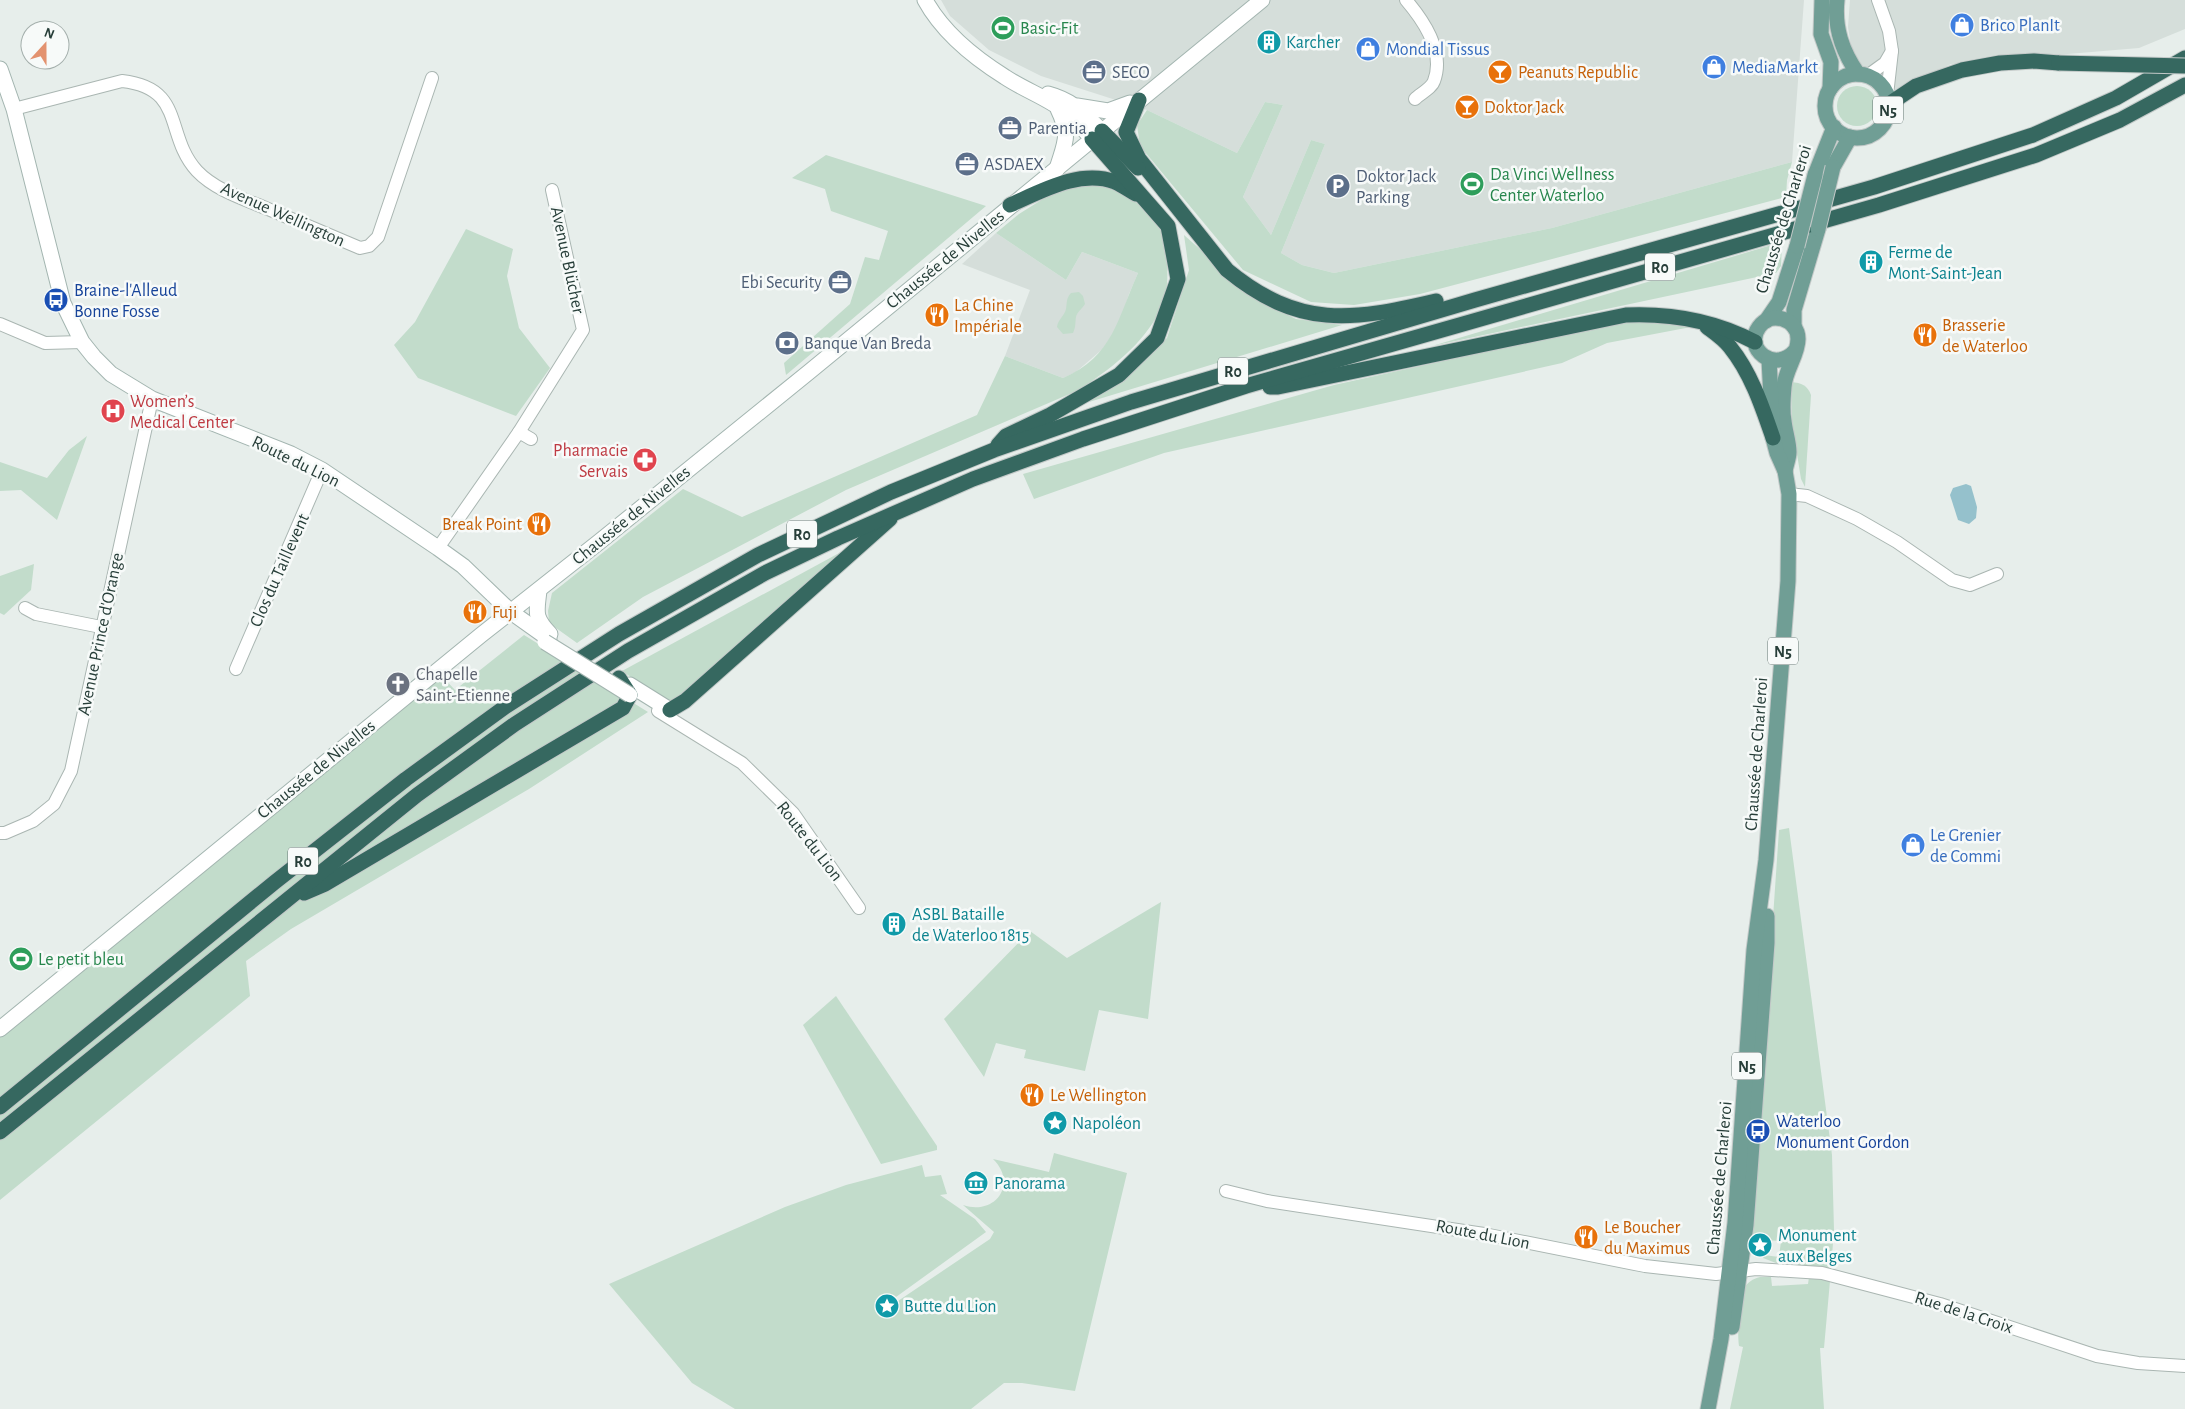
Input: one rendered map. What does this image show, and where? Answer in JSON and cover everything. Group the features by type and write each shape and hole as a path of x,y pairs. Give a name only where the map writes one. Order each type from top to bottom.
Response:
{"highway":[{"name":"R0","path":"0,1107 260,895 406,779 513,702 619,634 758,555 891,492 994,450 1188,384 1475,300 1874,187 2033,135 2116,98 2185,58"},
{"path":"1888,99 1916,86 1962,70 2000,63 2034,61 2185,66"},
{"name":"R0","path":"0,1132 417,795 515,724 628,651 765,573 898,511 973,479 1083,439 1246,386 1956,182 2083,137 2120,120 2185,85"},
{"path":"1139,100 1126,132 1140,159 1228,270 1265,297 1298,310 1321,316 1346,317 1382,314 1446,299 1475,300"},
{"path":"1097,135 1176,206"},
{"path":"994,450 1006,436 1050,414 1119,375 1157,338 1178,279 1168,226 1097,135"},
{"path":"1010,205 1052,187 1085,178 1115,182 1148,201"},
{"path":"1246,386 1278,388 1626,314 1660,314 1700,321 1739,333 1755,342"},
{"path":"1700,321 1730,346 1740,362 1752,383 1773,438"},
{"path":"664,711 685,701 898,511"},
{"path":"286,900 325,884 583,734 623,708 626,686"}],"main road":[{"path":"925,0 936,18 964,49 1004,77 1056,105 1097,135"},
{"name":"Chaussée de Nivelles","path":"0,1028 809,372 1262,0"},
{"path":"1822,0 1821,34 1831,62 1830,89 1826,98 1826,112 1834,127 1850,137"},
{"name":"N5","path":"1837,0 1835,16 1846,56 1863,75 1882,86 1888,99 1888,113 1878,130 1860,137 1850,137"},
{"name":"Route du Lion","path":"0,69 14,109 63,302 82,342 111,374 152,400 291,454 322,470 463,566 511,612 524,628 587,658 664,711"},
{"path":"1830,89 1842,78 1863,75"},
{"path":"1028,89 1060,98 1076,106 1108,111 1139,100"},
{"path":"1056,105 1066,125 1067,135 1057,169"},
{"path":"1076,106 1097,135"},
{"name":"Chaussée de Charleroi","path":"1766,321 1779,302 1797,246 1815,175 1834,127"},
{"name":"Chaussée de Charleroi","path":"1794,327 1794,310 1833,166 1850,137"},
{"path":"1794,327 1784,319 1778,318 1766,321 1756,334 1755,342 1762,356 1769,360 1783,360 1795,351"},
{"name":"N5","path":"1794,327 1798,339 1795,351"},
{"name":"Chaussée de Charleroi","path":"1785,471 1789,452 1783,418 1784,388 1785,377 1795,351"},
{"name":"Chaussée de Charleroi","path":"1708,1409 1721,1338 1746,1225 1767,943 1766,860 1788,581 1789,494 1785,471 1776,453 1773,438 1769,360"},
{"name":"Route du Lion","path":"538,590 538,622 552,642"},
{"name":"Chaussée de Charleroi","path":"1717,1409 1735,1272"}],"street":[{"path":"1406,0 1432,36 1437,61 1434,82 1414,99"},
{"path":"1878,0 1892,51 1888,99"},
{"path":"1863,75 1875,72 1885,63 1892,51"},
{"name":"Avenue Wellington","path":"14,109 122,81 144,86 162,97 171,112 182,148 190,163 211,182 226,191 360,248 369,246 378,237 432,78"},
{"name":"Avenue Blücher","path":"438,548 519,432 583,330 552,190"},
{"path":"0,324 45,343 82,342"},
{"name":"Avenue Prince d'Orange","path":"0,833 5,833 33,821 54,804 71,771 152,400"},
{"path":"519,432 530,439"},
{"name":"Clos du Taillevent","path":"236,669 322,470"},
{"path":"1789,494 1807,496 1857,520 1897,542 1952,580 1970,585 1997,574"},
{"path":"25,608 36,614 101,627"},
{"name":"Route du Lion","path":"664,711 742,763 793,813 859,908"},
{"name":"Route du Lion","path":"1226,1191 1267,1201 1484,1234 1645,1266 1716,1274 1735,1272"},
{"name":"Rue de la Croix","path":"1735,1272 1756,1269 1822,1273 1838,1276 1940,1304 2097,1356 2138,1363 2185,1366"}],"shaded area":[{"path":"941,0 1804,0 1792,162 1552,228 1334,273 1302,265 1281,253 1325,144 1311,140 1271,235 1243,197 1283,105 1265,102 1237,153 1147,110 1041,76 989,50 950,16"},
{"path":"1850,0 2185,0 2185,29 2139,48 1951,64 1897,91 1853,59 1848,27"},
{"path":"996,233 1066,280 1082,252 1138,273 1120,322 1106,346 1076,372 1063,378 1005,356 1030,290 962,264"}],"green space":[{"path":"1861,86 1868,89 1874,95 1877,106 1876,114 1868,123 1861,126 1853,126 1846,123 1838,114 1837,102 1840,95 1849,87"},
{"path":"1265,102 1283,105 1243,197 1271,235 1311,140 1325,144 1281,253 1302,265 1334,273 1552,228 1792,162 1787,180 1786,197 1420,294 1354,305 1311,302 1243,270 1140,146 1137,125 1147,110 1237,153"},
{"path":"826,155 986,206 786,375 784,363 850,304 865,257 879,260 888,231 831,211 825,189 792,178"},
{"path":"1086,180 1120,189 1138,199 1156,219 1165,244 1167,282 1163,303 1145,334 1114,365 1079,390 846,490 643,597 577,643 549,623 548,611 552,593 683,489 742,517 977,415 1005,356 1063,378 1093,359 1112,334 1138,273 1082,252 1066,280 996,233 1019,214 1062,187"},
{"path":"466,229 513,249 507,276 519,328 550,368 516,416 418,378 394,345 415,322"},
{"path":"1184,235 1256,299 1296,319 1342,325 1089,402 1167,338 1189,270"},
{"path":"1782,242 1781,266 1776,273 1432,346"},
{"path":"1079,292 1083,296 1085,304 1077,315 1073,333 1063,334 1057,327 1065,312 1069,295"},
{"path":"1634,319 1664,321 1691,327 1607,343 1562,363 1164,453 1034,499 1023,474 1334,385"},
{"path":"1791,382 1804,385 1811,395 1805,487 1801,479 1792,423"},
{"path":"87,436 57,520 21,490 0,491 0,462 47,478 69,450"},
{"path":"852,546 672,705 622,671"},
{"path":"34,564 31,590 4,615 0,613 0,576"},
{"path":"524,635 648,712 529,789 291,929 246,961 250,996 0,1200 0,1031 395,716 441,675 455,690"},
{"path":"1789,828 1832,1155 1834,1230 1831,1269 1776,1263 1763,1258 1764,1255 1779,1257 1781,1241 1751,1239 1779,830"},
{"path":"1161,902 1148,1019 1099,1010 1085,1071 1024,1058 1026,1050 996,1043 984,1077 944,1019 1030,931 1067,958"},
{"path":"836,996 937,1146 937,1150 881,1164 803,1025"},
{"path":"1054,1153 1127,1173 1075,1391 1022,1383 1004,1383 971,1409 735,1409 692,1383 609,1284 785,1207 846,1185 922,1165 925,1177 941,1175 947,1194 940,1195 975,1219 986,1232 896,1297 886,1294 882,1296 877,1310 879,1314 889,1318 894,1316 898,1301 990,1239 994,1232 963,1205 985,1206 994,1202 1000,1195 1004,1178 1000,1168 993,1159 1049,1172"},
{"path":"1760,1277 1771,1277 1772,1286 1808,1284 1809,1277 1830,1281 1824,1348 1820,1348 1824,1409 1730,1409 1743,1347 1739,1346 1738,1334 1742,1294 1749,1283"}],"water":[{"path":"1966,484 1971,486 1977,507 1976,518 1969,524 1958,520 1950,495 1953,488"}],"place":[{"name":"Brico PlanIt","path":"1962,25"},
{"name":"Basic-Fit","path":"1003,28"},
{"name":"Karcher","path":"1269,42"},
{"name":"Mondial Tissus","path":"1368,49"},
{"name":"MediaMarkt","path":"1714,67"},
{"name":"SECO","path":"1094,72"},
{"name":"Peanuts Republic","path":"1500,72"},
{"name":"Doktor Jack","path":"1467,107"},
{"name":"Parentia","path":"1010,128"},
{"name":"ASDAEX","path":"967,164"},
{"name":"Da Vinci Wellness Center Waterloo","path":"1472,184"},
{"name":"Doktor Jack Parking","path":"1338,186"},
{"name":"Ferme de Mont-Saint-Jean","path":"1871,262"},
{"name":"Ebi Security","path":"840,282"},
{"name":"Braine-l'Alleud Bonne Fosse","path":"56,300"},
{"name":"La Chine Impériale","path":"937,315"},
{"name":"Brasserie de Waterloo","path":"1925,335"},
{"name":"Banque Van Breda","path":"787,343"},
{"name":"Women’s Medical Center","path":"113,411"},
{"name":"Pharmacie Servais","path":"645,460"},
{"name":"Break Point","path":"539,524"},
{"name":"Fuji","path":"475,612"},
{"name":"Chapelle Saint-Etienne","path":"398,684"},
{"name":"Le Grenier de Commi","path":"1913,845"},
{"name":"ASBL Bataille de Waterloo 1815","path":"894,924"},
{"name":"Le petit bleu","path":"21,959"},
{"name":"Le Wellington","path":"1032,1095"},
{"name":"Napoléon","path":"1055,1123"},
{"name":"Waterloo Monument Gordon","path":"1758,1131"},
{"name":"Panorama","path":"976,1183"},
{"name":"Le Boucher du Maximus","path":"1586,1237"},
{"name":"Monument aux Belges","path":"1760,1245"},
{"name":"Butte du Lion","path":"887,1306"}]}
